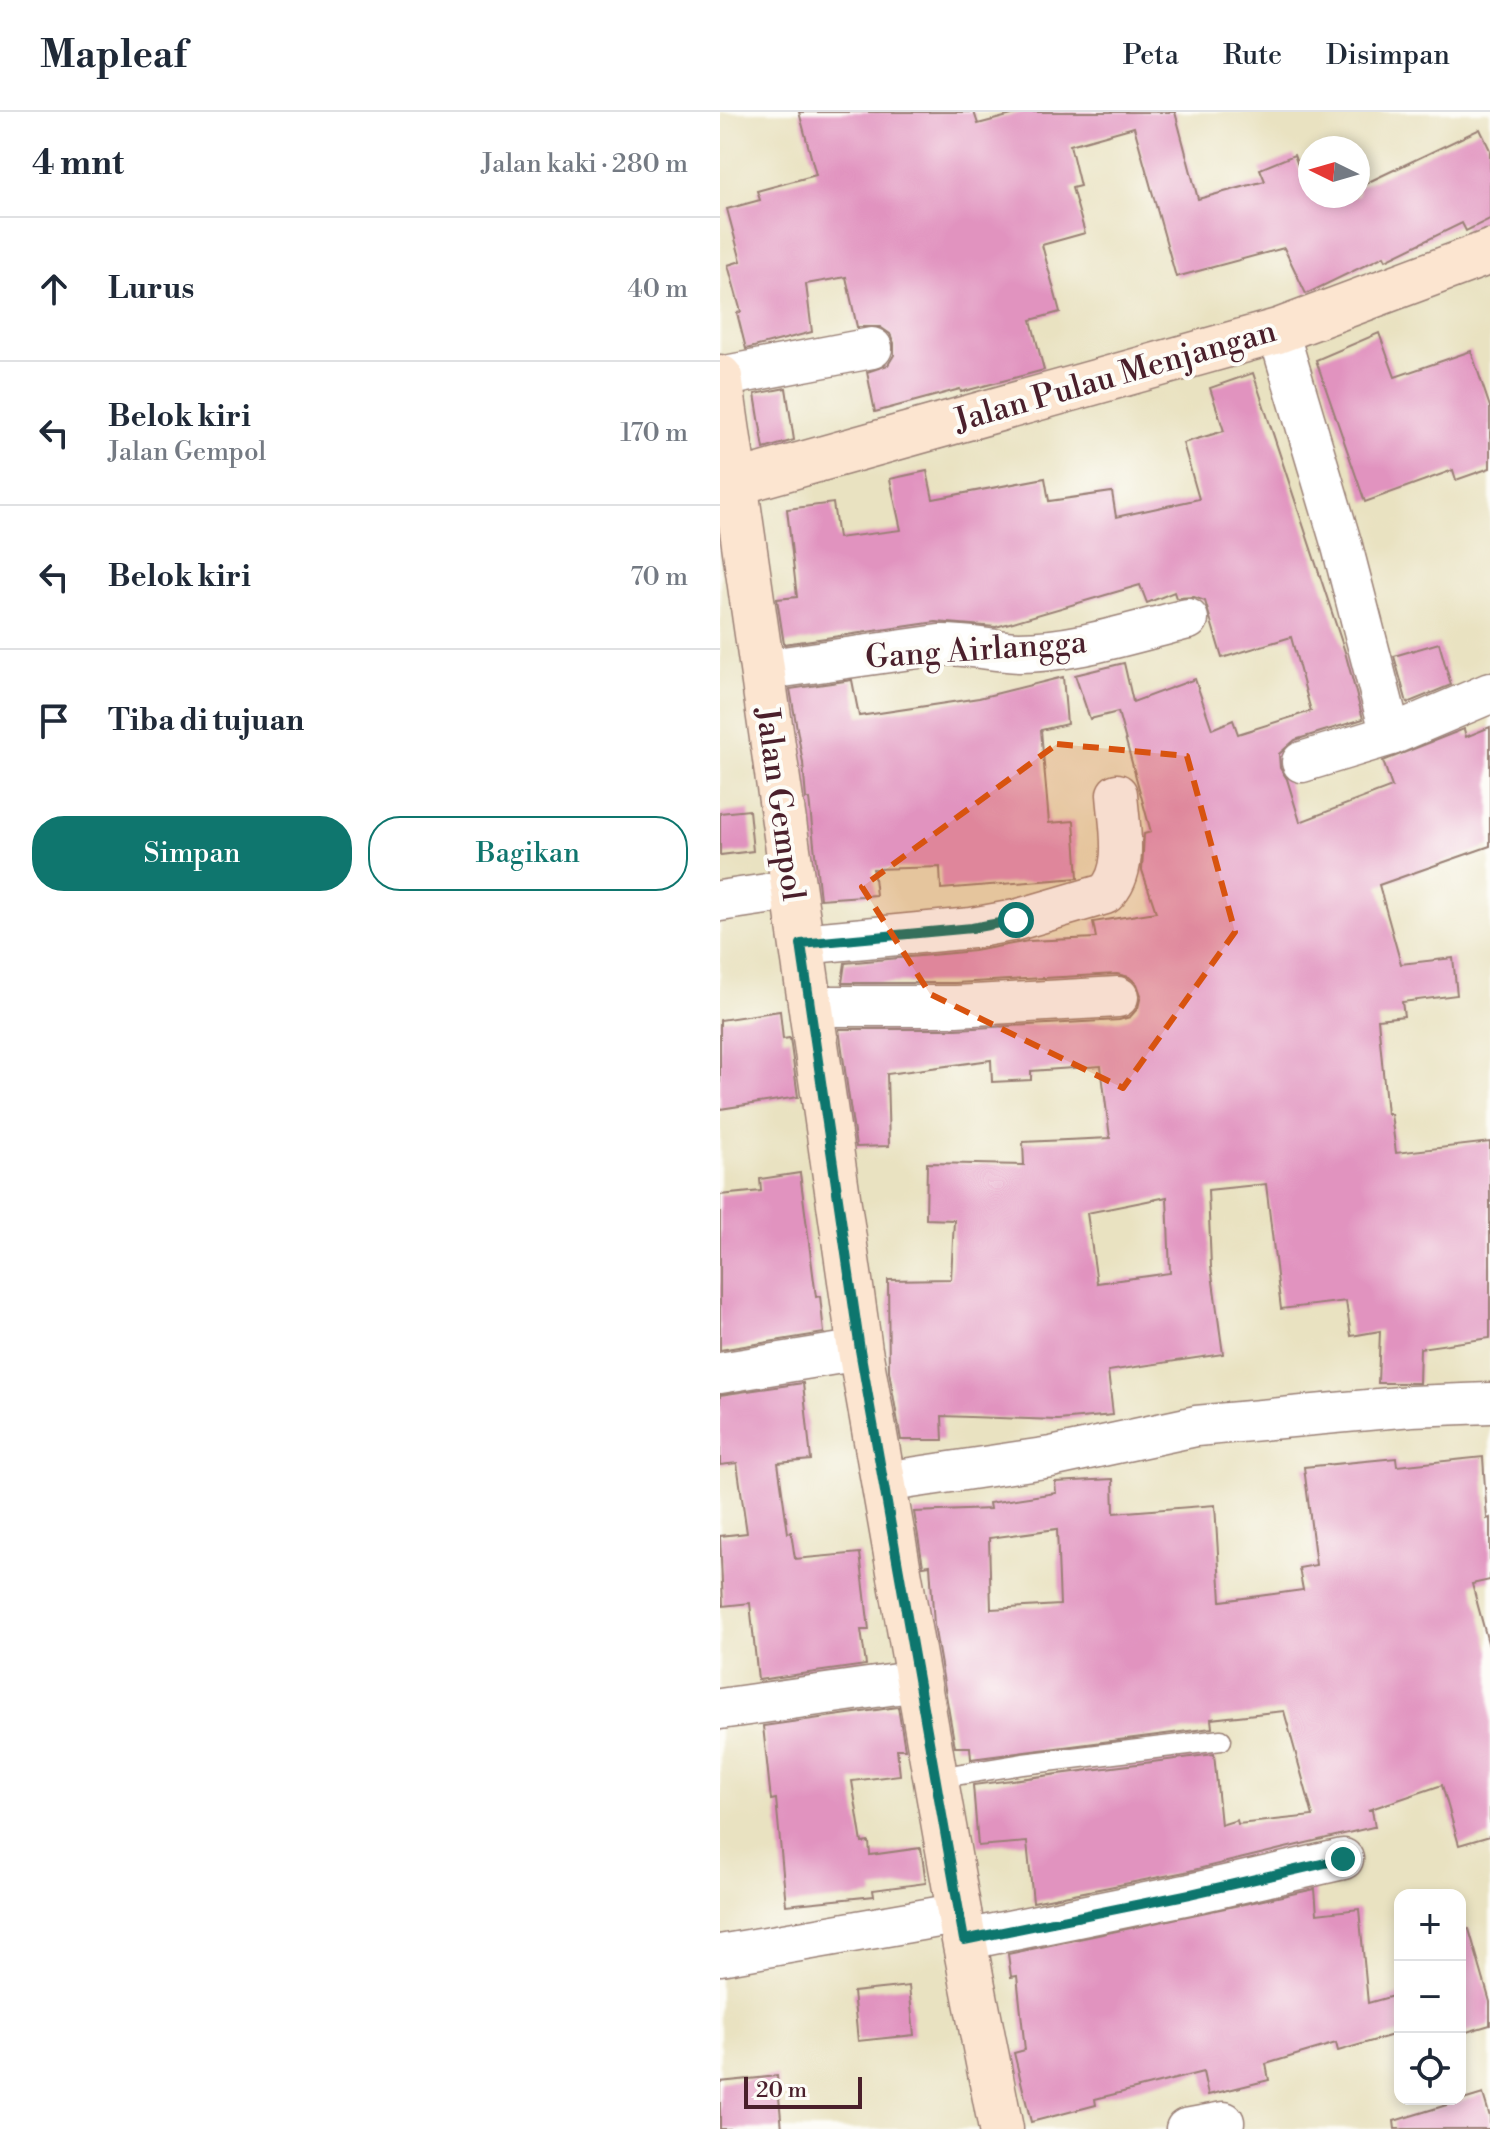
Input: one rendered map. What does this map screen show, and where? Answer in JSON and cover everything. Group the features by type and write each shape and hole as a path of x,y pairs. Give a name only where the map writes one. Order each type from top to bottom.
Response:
{"main road":[{"name":"Jalan Pulau Menjangan","path":"735,483 1278,331 1490,252"},
{"name":"Jalan Gempol","path":"720,377 735,483 731,537 762,670 860,1350 1001,2129"}],"street":[{"path":"1278,331 1342,546 1391,735"},
{"path":"720,377 872,348"},
{"name":"Gang Airlangga","path":"762,670 939,645 962,644 1018,652 1077,646 1188,619"},
{"path":"1302,762 1391,735 1490,693"},
{"path":"801,944 972,928 1016,920 1105,894 1114,886 1120,870 1117,794"},
{"path":"720,901 794,890"},
{"path":"810,1006 956,1006 1118,997"},
{"path":"720,1373 860,1350"},
{"path":"884,1482 1051,1457 1196,1426 1411,1406 1490,1403"},
{"path":"720,1709 918,1681"},
{"path":"720,1955 963,1927 1190,1894 1343,1859"}],"lane":[{"path":"937,1778 1023,1764 1221,1740"}],"highlighted area":[{"path":"1057,744 1187,756 1235,932 1123,1088 930,994 862,887"}],"building":[{"path":"799,112 974,112 978,124 1023,112 1175,112 1198,199 1265,181 1260,169 1294,155 1298,165 1298,208 1370,208 1370,181 1480,129 1490,150 1490,219 1466,231 1462,223 1306,294 1284,248 1176,277 1134,127 1070,145 1080,186 1072,188 1085,233 1042,245 1060,312 1031,320 1044,370 875,412 867,372 888,365 894,355 894,343 890,334 880,327 857,327 846,277 806,284 812,332 746,349 737,313 741,312 728,265 741,261 727,209 760,200 757,191 816,175"},
{"path":"1379,333 1395,377 1471,351 1490,407 1490,468 1456,480 1453,470 1365,502 1316,360"},
{"path":"1253,373 1345,652 1363,719 1295,740 1279,754 1280,768 1287,779 1300,822 1392,787 1383,761 1464,729 1466,737 1490,727 1490,846 1379,885 1401,964 1453,958 1457,995 1402,1002 1404,1016 1378,1019 1387,1114 1391,1114 1396,1153 1490,1142 1490,1338 1420,1348 1419,1383 1378,1383 1380,1331 1351,1336 1346,1301 1281,1309 1266,1184 1208,1190 1211,1267 1223,1354 1108,1371 1113,1415 1058,1420 942,1416 943,1440 901,1440 889,1371 888,1280 951,1279 954,1220 926,1219 927,1163 1024,1165 1023,1142 1110,1138 1101,1066 1031,1071 1031,1080 992,1082 991,1060 887,1074 889,1146 856,1147 839,1029 956,1029 1119,1020 1130,1017 1138,1008 1141,995 1137,984 1129,977 1117,974 955,983 842,983 845,963 974,951 1028,941 1096,938 1093,922 1156,912 1142,870 1144,834 1151,832 1118,712 1090,719 1075,675 1124,663 1133,702 1195,679 1212,729 1233,720 1238,734 1311,711 1291,637 1222,658 1205,601 1194,597 1176,598 1174,592 1147,603 1140,585 996,627 936,622 784,644 777,599 797,597 787,509 833,503 838,538 901,530 890,479 927,471 933,499 1045,478 1049,501 1112,492 1116,517 1199,499 1183,443 1224,431 1210,388","holes":["1167,1197 1170,1273 1097,1283 1087,1213"]},
{"path":"786,388 794,440 764,449 755,394"},
{"path":"1439,643 1451,685 1407,703 1394,656"},
{"path":"1063,677 1067,724 1041,730 1049,823 1074,821 1078,878 941,889 940,867 873,869 876,895 820,899 809,799 806,799 790,689 852,680 859,716 979,698"},
{"path":"749,810 753,851 720,855 720,813"},
{"path":"780,1011 783,1039 790,1038 798,1097 720,1109 720,1020"},
{"path":"800,1173 816,1297 820,1296 824,1333 720,1350 720,1195 761,1191 760,1179"},
{"path":"803,1383 811,1460 778,1463 788,1533 791,1532 795,1559 860,1553 869,1630 861,1630 866,1665 758,1680 750,1603 723,1606 720,1536 747,1533 737,1463 720,1465 720,1395"},
{"path":"1483,1457 1487,1519 1490,1518 1490,1580 1472,1584 1490,1650 1490,1836 1459,1845 1442,1785 1368,1810 1372,1810 1375,1827 1185,1872 1033,1902 1027,1842 978,1846 973,1785 1214,1754 1221,1825 1237,1820 1238,1824 1313,1816 1284,1711 1211,1719 1212,1728 971,1759 970,1747 955,1747 934,1625 930,1565 923,1566 914,1512 990,1509 989,1503 1056,1493 1055,1482 1113,1479 1114,1513 1215,1505 1221,1601 1303,1590 1299,1568 1316,1565 1304,1467 1396,1458 1397,1466","holes":["1057,1529 1060,1605 991,1609 989,1538"]},
{"path":"898,1707 905,1749 897,1749 900,1775 852,1781 862,1843 869,1842 870,1855 921,1848 926,1883 873,1890 874,1896 786,1905 776,1799 771,1800 763,1726"},
{"path":"1315,1889 1317,1914 1359,1909 1368,2003 1394,1996 1394,2035 1338,2051 1336,2043 1266,2064 1269,2080 1208,2095 1203,2072 1095,2099 1096,2105 1031,2122 1014,2053 1025,2050 1017,1976 1011,1977 1008,1954"},
{"path":"1466,1929 1469,1929 1490,2002 1490,2025 1466,2032 1466,1961"},
{"path":"909,1986 914,2035 858,2041 853,1992"},
{"path":"777,2076 782,2129 720,2129 720,2082"},
{"path":"1483,2094 1490,2129 1395,2129 1394,2121 1447,2105 1466,2105 1466,2099"}],"route":[{"path":"1016,920 972,928 801,944 860,1350 964,1940 1343,1859"}]}
